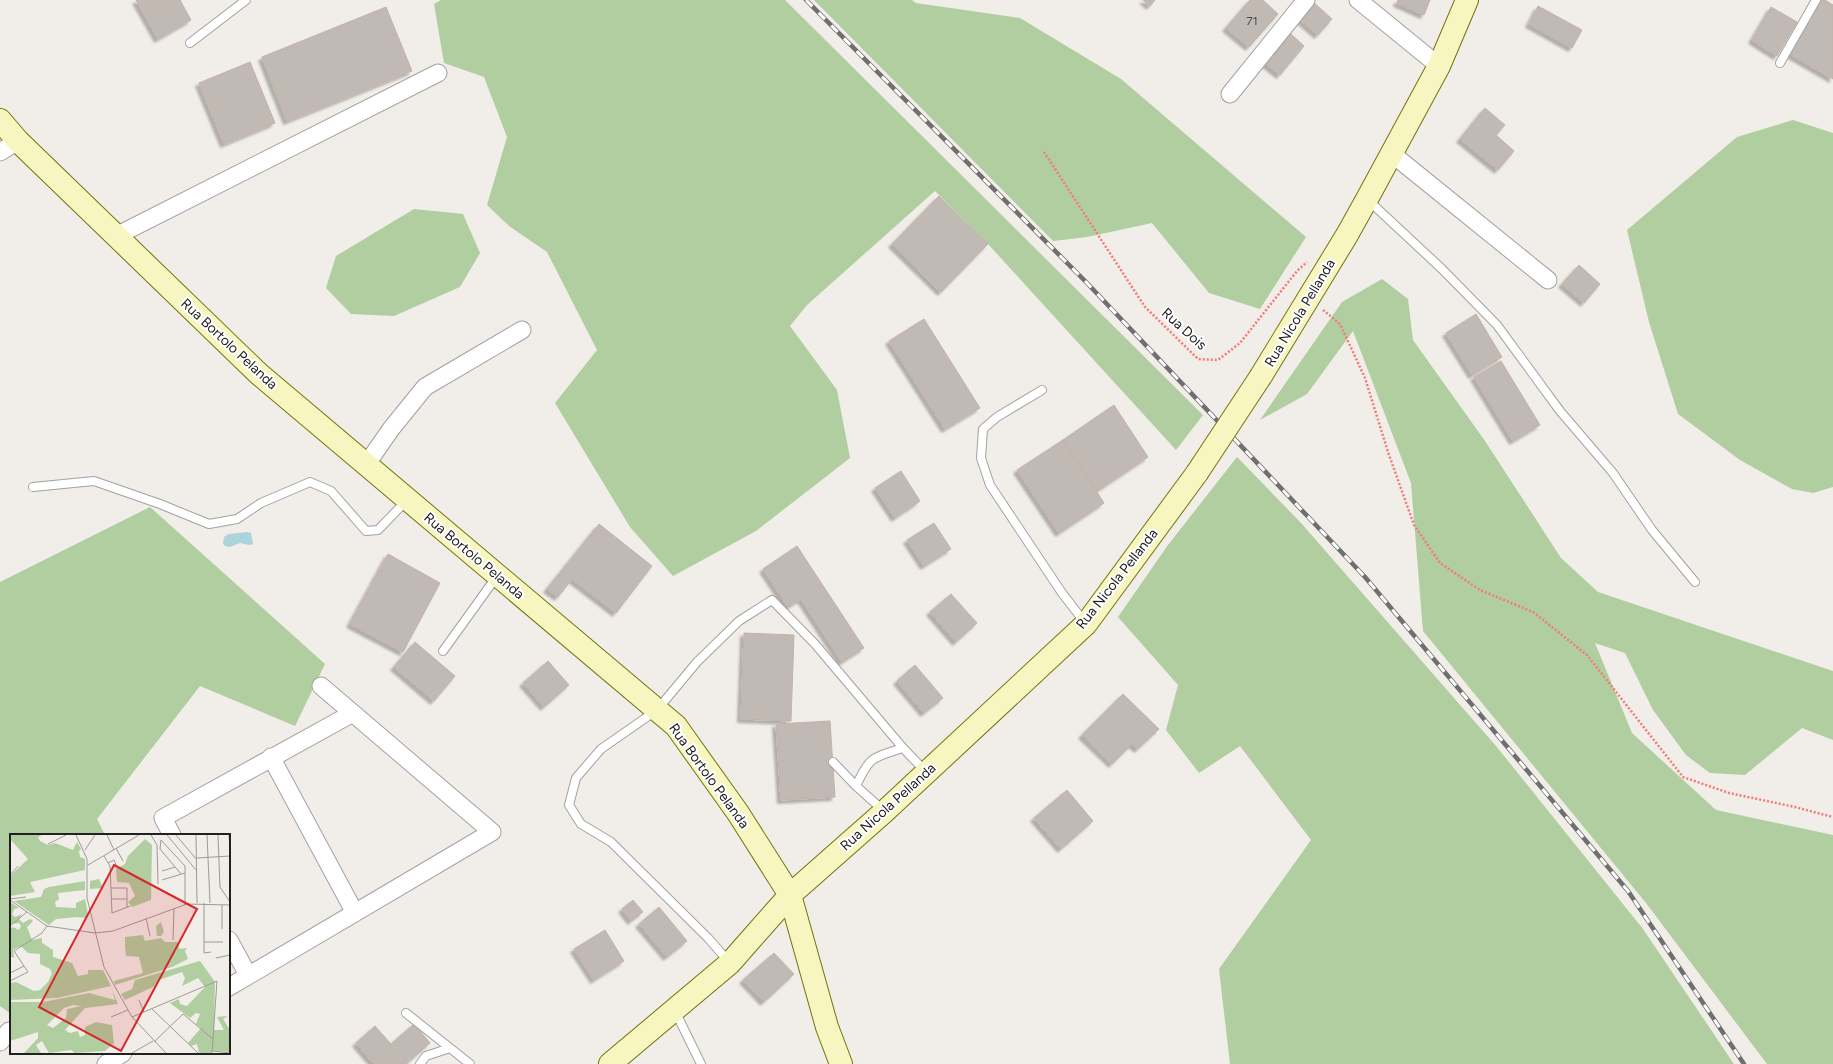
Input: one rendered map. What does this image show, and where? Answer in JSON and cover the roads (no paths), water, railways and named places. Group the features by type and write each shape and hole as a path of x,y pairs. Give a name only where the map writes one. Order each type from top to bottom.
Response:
{"main road":[{"name":"Rua Nicola Pellanda","path":"610,1064 730,963 790,895 884,812 1086,624 1197,474 1262,376 1367,199 1439,66 1467,0"},
{"name":"Rua Bortolo Pelanda","path":"1,123 9,146 116,236 259,374 676,726 738,813 790,895 827,1027 841,1064"}],"street":[{"path":"1230,94 1306,0"},
{"path":"1358,0 1439,66"},
{"path":"116,236 438,73"},
{"path":"1392,153 1548,280"},
{"path":"366,465 391,429 425,387 522,330"},
{"path":"230,986 492,832 321,686"},
{"path":"171,834 163,818 353,713"},
{"path":"271,757 355,913"},
{"path":"230,942 248,975"},
{"path":"106,1064 121,1054"}],"lane":[{"path":"190,43 246,0"},
{"path":"1780,63 1816,0"},
{"path":"1367,199 1442,269 1497,326 1560,411 1613,473 1652,530 1695,582"},
{"path":"1042,390 997,417 983,429 982,458 990,485 1062,593 1086,624"},
{"path":"32,487 94,481 160,504 209,524 237,519 261,503 310,482 331,491 366,531 378,530 408,500"},
{"path":"443,652 497,575"},
{"path":"730,963 708,938 611,842 581,824 569,805 576,778 601,749 657,710 697,662 739,621 772,600 815,644 926,773"},
{"path":"856,786 865,767 875,757 903,748"},
{"path":"833,762 884,812"},
{"path":"674,1010 701,1064"},
{"path":"406,1013 470,1064"},
{"path":"420,1064 426,1056 450,1048"}],"water":[{"path":"251,533 253,544 249,545 240,543 227,547 223,544 224,537 229,534"}],"railway":[{"path":"806,0 1087,283 1365,577 1628,891 1744,1064"}]}
